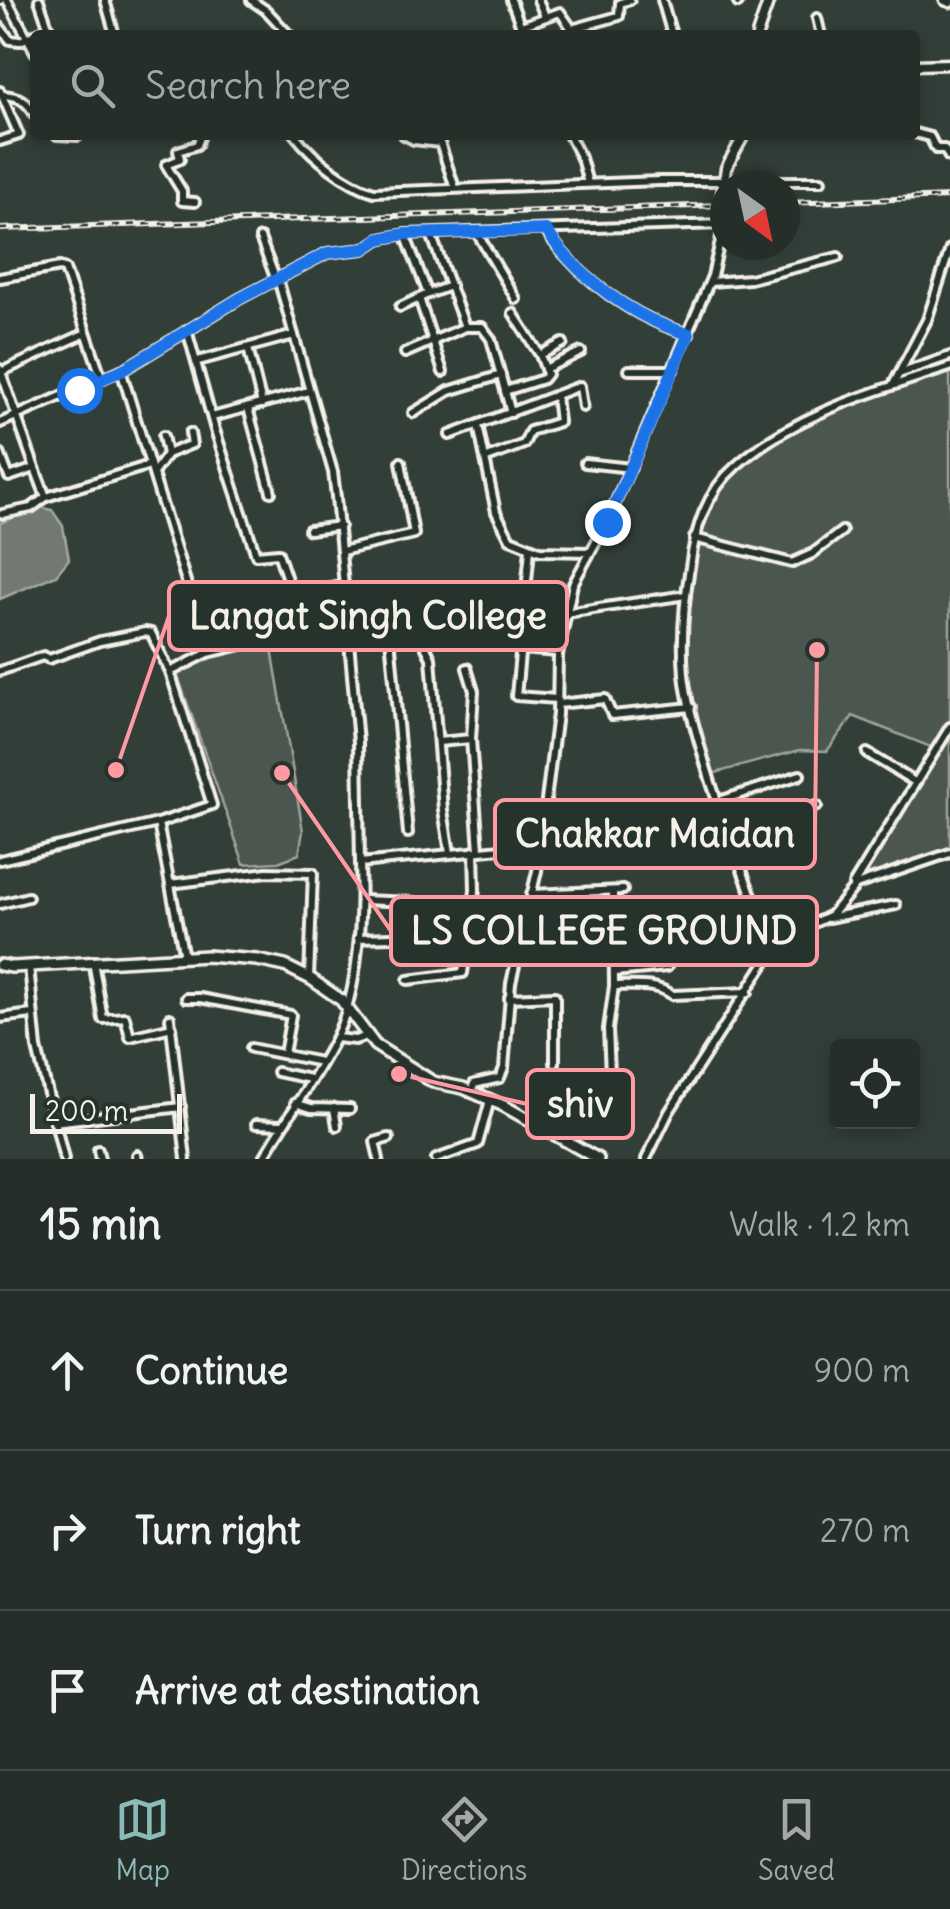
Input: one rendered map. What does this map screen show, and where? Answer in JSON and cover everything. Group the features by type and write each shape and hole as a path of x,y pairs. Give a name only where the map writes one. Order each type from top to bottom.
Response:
{"main road":[{"path":"0,964 29,966 184,957 258,960 285,966 341,1000 375,1045 433,1082 472,1091 598,1159"}],"street":[{"path":"2,0 30,42"},
{"path":"39,0 49,30"},
{"path":"105,0 113,30"},
{"path":"252,0 284,30"},
{"path":"511,0 523,30"},
{"path":"538,0 545,16"},
{"path":"524,30 545,16 560,12 572,30 619,16 620,3 630,0"},
{"path":"662,0 671,30"},
{"path":"759,30 769,0"},
{"path":"817,18 821,30"},
{"path":"0,27 10,40 20,42 28,38"},
{"path":"920,64 950,64"},
{"path":"1,93 30,106"},
{"path":"0,141 20,135 1,93"},
{"path":"920,134 930,137 936,149 944,149 948,157"},
{"path":"195,202 182,201 182,191 166,166 180,158 178,151 199,140"},
{"path":"299,140 360,188 392,193 588,183 710,182"},
{"path":"414,140 440,142 455,188"},
{"path":"572,140 588,183"},
{"path":"726,170 741,140"},
{"path":"800,181 821,181"},
{"path":"0,423 102,380 327,253 364,249 379,239 405,234 710,224"},
{"path":"546,230 597,286 628,306 689,334"},
{"path":"477,233 516,298"},
{"path":"405,234 428,294"},
{"path":"431,234 465,327"},
{"path":"260,238 277,279 333,472 358,742 361,900 346,1009 336,1038 263,1159"},
{"path":"892,386 916,346 950,248"},
{"path":"710,282 750,279 838,257"},
{"path":"472,1091 474,1084 500,1078 504,1068 509,998 541,848 557,702 558,652 573,584 689,334 715,260"},
{"path":"0,278 65,269 102,380"},
{"path":"400,307 450,286"},
{"path":"937,293 950,287"},
{"path":"419,298 443,372"},
{"path":"505,391 543,379 547,374 513,313"},
{"path":"405,353 465,327 480,327 488,334 511,413"},
{"path":"187,330 256,556 278,553 292,594"},
{"path":"46,496 1,371 86,333"},
{"path":"198,362 294,336"},
{"path":"540,356 562,343"},
{"path":"248,348 262,404"},
{"path":"545,369 581,352"},
{"path":"898,375 950,356"},
{"path":"773,950 726,835 684,676 686,595 694,538 705,506 735,467 789,429 892,386 950,367"},
{"path":"121,370 208,652"},
{"path":"630,370 673,370"},
{"path":"413,412 449,391 501,376"},
{"path":"450,435 580,386 583,407"},
{"path":"212,417 309,391"},
{"path":"487,458 524,444 530,431 560,422 556,396"},
{"path":"248,408 271,492"},
{"path":"478,425 494,505 510,539 530,549 590,552"},
{"path":"2,514 31,508 46,496 152,469 167,454 192,444 190,434"},
{"path":"163,436 167,454"},
{"path":"0,453 10,477 35,468"},
{"path":"342,551 414,534 400,462"},
{"path":"585,463 630,468"},
{"path":"309,530 340,526"},
{"path":"694,538 792,563 812,554 842,530"},
{"path":"530,549 516,696 557,702 605,700 612,715 691,707"},
{"path":"234,603 343,586"},
{"path":"566,613 686,595"},
{"path":"347,622 414,610 419,610 423,617 431,658 450,854"},
{"path":"388,615 408,834"},
{"path":"0,671 43,656 49,659 100,640 150,634 170,672 212,806 0,860"},
{"path":"170,672 208,652 274,637"},
{"path":"520,648 558,652"},
{"path":"408,980 462,973 474,923 474,691 467,668"},
{"path":"826,918 850,890 950,726"},
{"path":"438,742 471,738"},
{"path":"867,753 915,782"},
{"path":"716,802 800,775"},
{"path":"726,835 817,806"},
{"path":"545,812 593,811"},
{"path":"158,822 184,957"},
{"path":"360,863 476,850 617,847"},
{"path":"850,890 904,866 950,853"},
{"path":"170,884 283,871 313,873 309,978"},
{"path":"531,894 623,890"},
{"path":"610,1074 608,1029 614,986 612,892"},
{"path":"562,916 566,894"},
{"path":"0,904 28,897"},
{"path":"361,900 414,902"},
{"path":"646,1159 669,1112 773,950 789,935 826,918 896,905"},
{"path":"525,919 604,913"},
{"path":"358,938 427,936 435,920 474,923"},
{"path":"613,938 680,933"},
{"path":"94,961 104,1020 125,1017 130,1037 172,1028"},
{"path":"29,966 44,1088 64,1159"},
{"path":"614,972 666,967"},
{"path":"614,986 648,986 672,995 748,992"},
{"path":"509,998 555,996 556,1064"},
{"path":"186,998 291,1015 284,1054"},
{"path":"0,1018 32,1014"},
{"path":"170,1018 186,1159"},
{"path":"336,1038 355,1040 366,1036"},
{"path":"251,1048 321,1062"},
{"path":"277,1072 310,1079"},
{"path":"436,1159 478,1144 490,1100"},
{"path":"296,1103 350,1110"},
{"path":"54,1122 181,1106"},
{"path":"334,1108 336,1126"},
{"path":"256,1124 282,1125"},
{"path":"379,1159 375,1142 389,1138"},
{"path":"98,1150 100,1159"}],"shaded area":[{"path":"950,367 950,853 856,885 936,749 853,716 827,751 800,750 708,775 684,676 688,580 705,506 735,467 789,429 842,405"},
{"path":"41,507 52,510 63,526 69,559 56,575 0,599 0,523"},
{"path":"271,643 303,831 299,854 278,862 244,864 175,668 221,652"}],"railway":[{"path":"800,202 950,197"},
{"path":"0,229 710,205"}],"place":[{"name":"Chakkar Maidan","path":"817,650"},
{"name":"Langat Singh College","path":"116,770"},
{"name":"LS COLLEGE GROUND","path":"282,773"},
{"name":"shiv","path":"399,1074"}],"route":[{"path":"79,390 126,368 239,299 327,253 364,249 379,239 405,234 546,230 597,286 628,306 689,334 607,522"}]}
